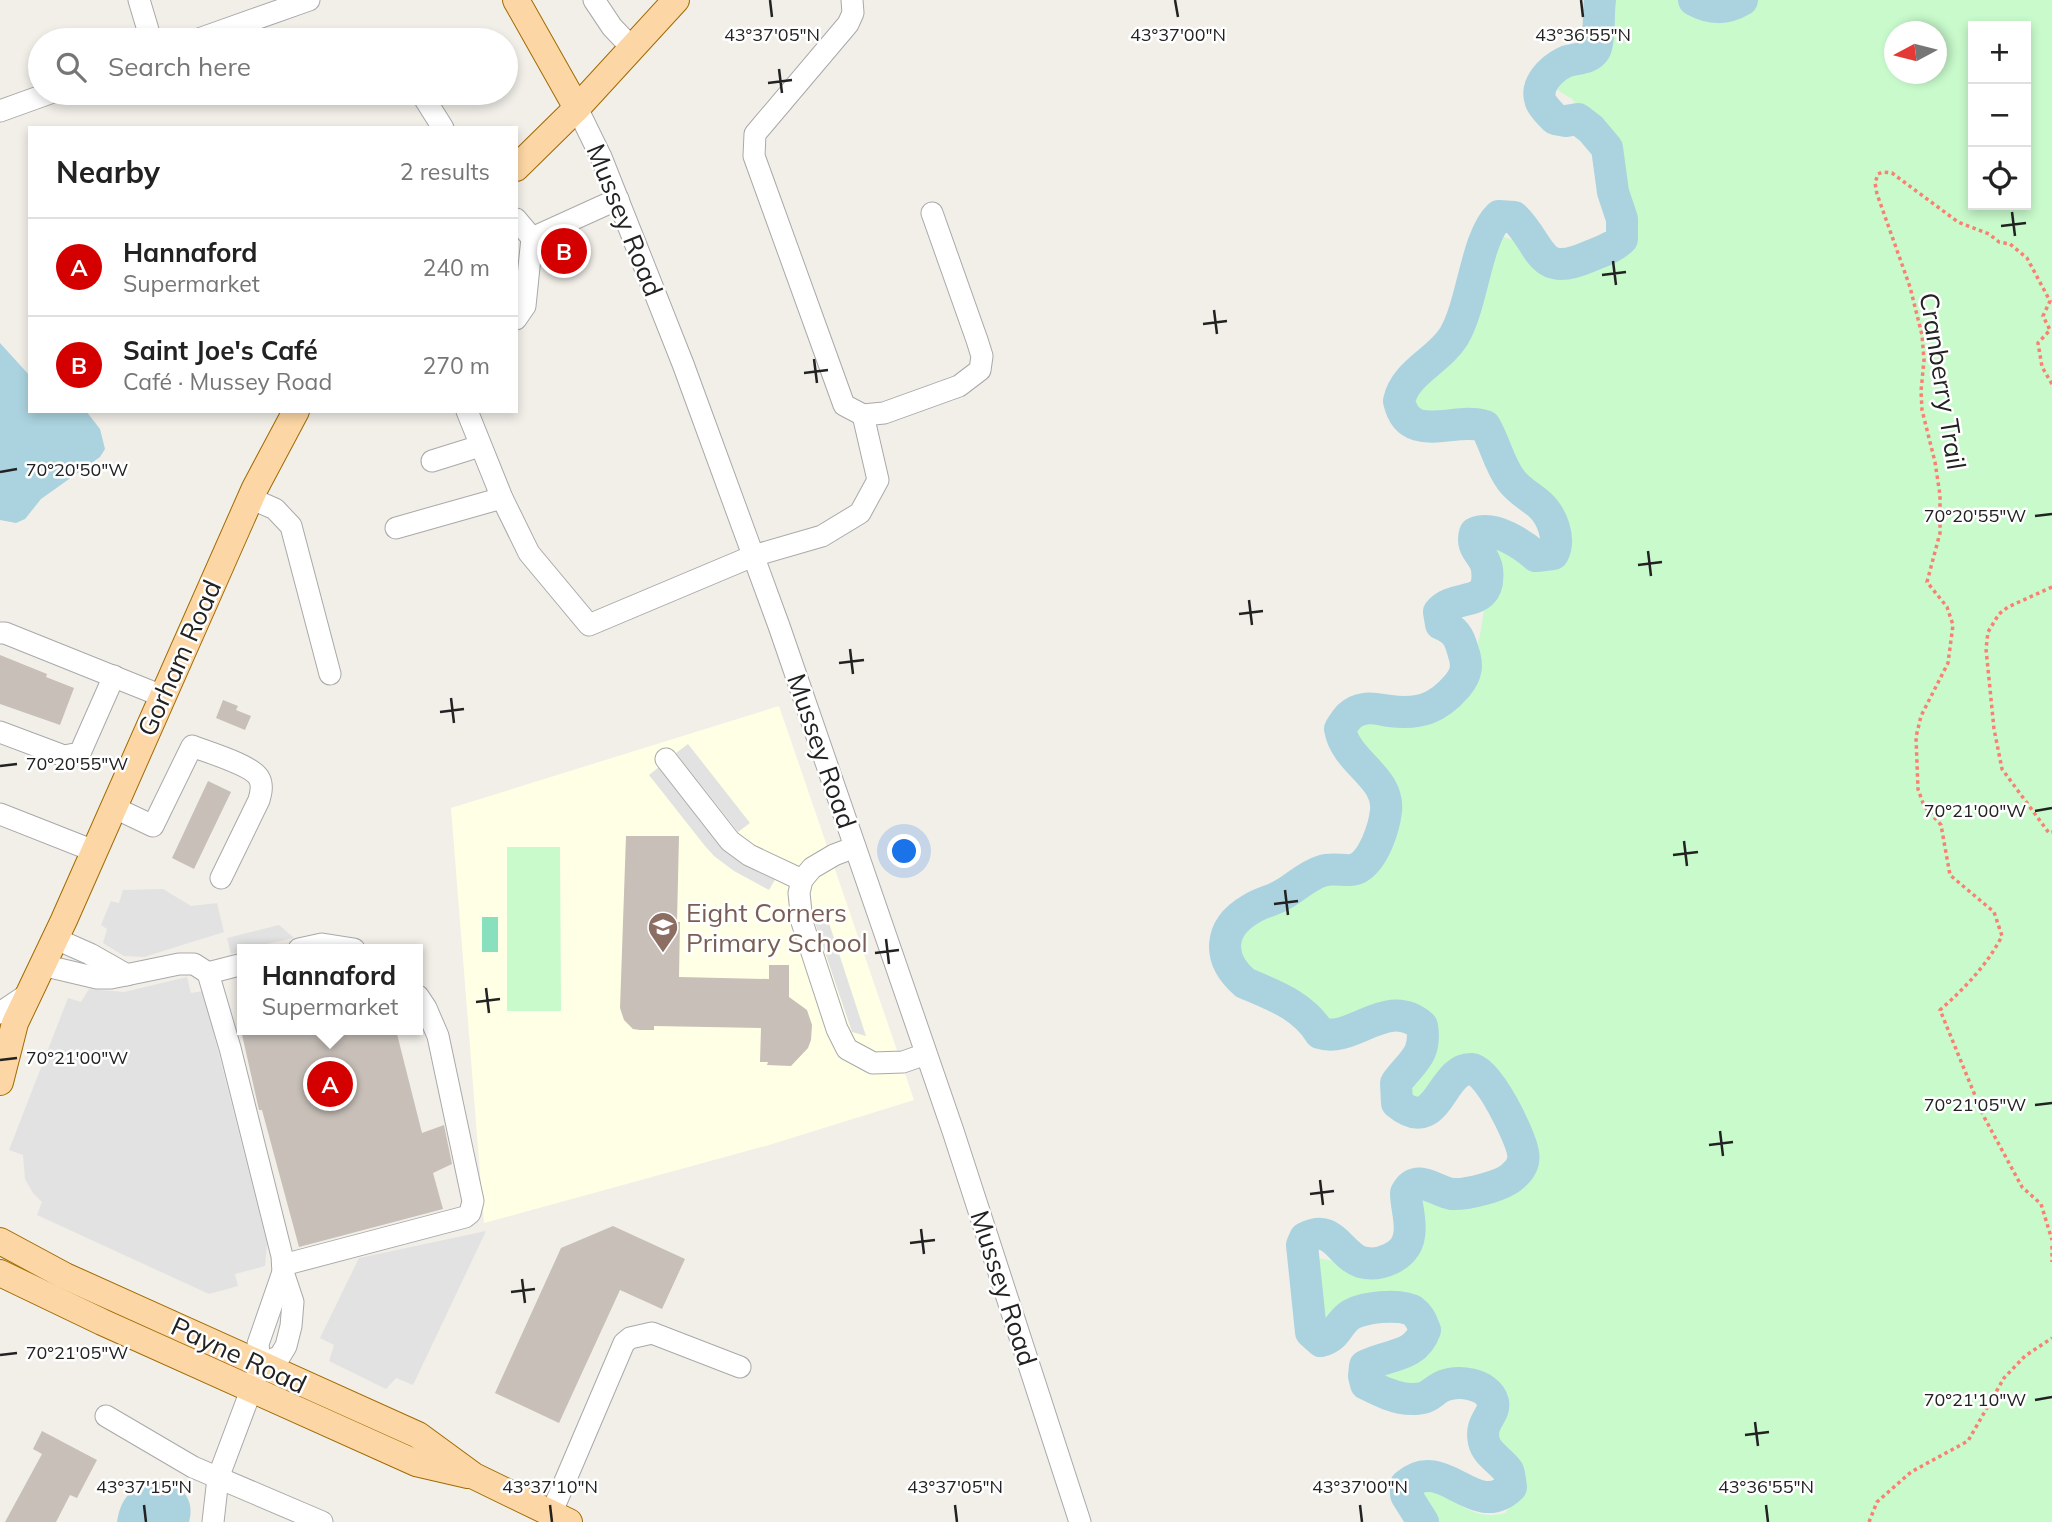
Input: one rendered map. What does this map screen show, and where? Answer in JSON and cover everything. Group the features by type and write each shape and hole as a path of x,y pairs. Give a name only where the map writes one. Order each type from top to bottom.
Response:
{"main road":[{"name":"Mussey Road","path":"516,0 577,108"},
{"path":"518,166 577,108 676,0"},
{"name":"Gorham Road","path":"0,1082 5,1026 28,995 250,498 295,413"},
{"name":"Payne Road","path":"0,1241 256,1377"},
{"name":"Payne Road","path":"0,1273 102,1322 418,1435 474,1476 560,1518"}],"street":[{"path":"139,0 147,28"},
{"path":"230,28 309,0"},
{"path":"594,0 612,27 632,48"},
{"path":"852,0 853,13 848,24 755,134 752,147 844,405 863,415 884,413 959,386 980,370 982,356 932,213"},
{"path":"0,109 28,100"},
{"path":"429,105 442,126"},
{"name":"Mussey Road","path":"577,108 601,157 684,364 753,556 957,1144 1080,1522"},
{"path":"532,238 618,199"},
{"path":"518,221 532,238 525,306 518,316"},
{"path":"468,413 502,498 529,553 589,625 753,556 822,536 860,513 878,480 863,415"},
{"path":"432,461 480,446"},
{"path":"250,498 275,509 291,526 330,674"},
{"path":"396,528 502,498"},
{"path":"0,633 162,696"},
{"path":"0,732 64,756 80,753 114,676"},
{"path":"113,807 153,827 192,746 251,770 260,778 262,788 259,800 221,878"},
{"path":"667,758 730,841 749,855 803,880"},
{"path":"0,814 94,851"},
{"path":"855,847 812,868 803,880 799,893 802,922 837,1029 847,1049 865,1061 880,1064 903,1062 926,1055"},
{"path":"54,938 127,975"},
{"path":"42,965 97,978 179,964 198,965 208,973 230,1048 283,1268 258,1344 256,1377 218,1478 213,1522"},
{"path":"208,973 237,966"},
{"path":"283,1268 466,1217 470,1213 472,1201 438,1035 423,1004"},
{"path":"560,1518 624,1343 631,1338 652,1333 740,1367"},
{"path":"106,1416 163,1451 218,1478 322,1522"}],"path":[{"name":"Cranberry Trail","path":"2052,384 2042,367 2038,343 2050,330 2043,316 2050,301 2027,258 2010,244 1999,242 1989,234 1958,222 1892,173 1878,174 1875,183 1877,194 1910,287 1922,335 1922,410 1940,495 1940,533 1927,582 1947,607 1953,625 1948,663 1921,716 1916,737 1917,789 1924,806 1941,825 1950,875 1994,912 2002,936 1963,990 1940,1010 1983,1115 2022,1187 2041,1204 2052,1240"},
{"path":"2052,587 2008,607 1999,614 1988,632 1986,649 1994,729 2002,769 2049,833 2052,832"},
{"path":"2052,1247 2052,1262"},
{"path":"1869,1522 1877,1502 1911,1472 1968,1441 2004,1378 2025,1356 2052,1338"}],"shaded area":[{"name":"Eight Corners Primary School","path":"779,706 914,1100 769,1145 484,1223 451,808"},
{"path":"688,744 750,823 738,832 676,753"},
{"path":"659,767 776,878 769,890 734,871 705,846 649,775"},
{"path":"163,889 191,906 217,903 224,932 144,957 124,956 103,943 107,929 101,925 111,901 119,903 123,890"},
{"path":"812,914 827,917 866,1036 852,1032"},
{"path":"279,925 294,938 266,944 237,944 237,952 231,954 227,938"},
{"path":"187,977 191,993 203,991 267,1244 265,1266 235,1274 238,1286 209,1294 37,1215 42,1202 25,1179 23,1155 9,1150 68,998 81,1002 89,989 124,992"},
{"path":"486,1231 413,1385 396,1378 386,1389 329,1361 334,1345 320,1338 359,1258"}],"green space":[{"path":"1606,0 1693,0 1714,13 1722,13 1740,0 2052,0 2052,1522 1435,1522 1418,1494 1427,1485 1473,1512 1483,1514 1505,1513 1515,1498 1519,1479 1491,1438 1489,1387 1483,1381 1471,1377 1451,1375 1438,1386 1416,1394 1400,1393 1382,1383 1378,1373 1410,1352 1419,1336 1423,1316 1416,1303 1395,1299 1372,1301 1348,1312 1333,1328 1325,1320 1318,1282 1309,1263 1311,1257 1365,1267 1391,1264 1402,1258 1415,1237 1416,1194 1422,1189 1437,1197 1461,1200 1487,1198 1510,1188 1523,1174 1528,1148 1496,1074 1476,1060 1446,1076 1420,1098 1412,1100 1400,1095 1428,1033 1429,1023 1422,1013 1412,1008 1395,1007 1348,1024 1332,1021 1290,991 1240,966 1232,949 1233,941 1252,915 1295,899 1331,876 1359,870 1372,861 1386,839 1391,822 1387,790 1376,765 1346,730 1359,717 1402,715 1428,708 1448,697 1462,681 1472,663 1483,619 1488,571 1481,543 1488,538 1518,551 1538,555 1554,547 1561,536 1563,527 1558,514 1546,499 1517,477 1491,419 1477,412 1432,417 1410,407 1407,397 1411,389 1451,351 1468,329 1480,304 1498,240 1504,237 1521,243 1545,268 1568,270 1609,250 1625,234 1628,213 1608,166 1597,128 1572,99 1543,81 1543,75 1557,61 1583,68 1598,66 1603,50 1602,18"},
{"path":"507,847 560,847 561,1011 507,1011"},
{"path":"482,917 498,917 498,952 482,952"}],"water":[{"path":"0,343 28,374 28,413 88,413 100,429 105,449 100,457 41,499 25,519 16,523 0,520"},
{"path":"161,1482 176,1486 186,1495 190,1507 189,1522 117,1522 122,1504 131,1493"}],"building":[{"path":"571,236 580,256 557,266 548,246"},
{"path":"0,655 74,688 60,725 0,704"},
{"path":"223,700 238,706 236,710 251,716 245,730 216,718"},
{"path":"208,781 231,792 194,869 172,858"},
{"path":"626,836 679,836 679,977 769,979 769,965 789,965 789,997 807,1010 812,1025 808,1048 791,1066 760,1062 761,1028 654,1026 654,1030 640,1030 633,1029 624,1020 620,1008"},
{"path":"242,1035 397,1035 422,1133 444,1125 452,1164 433,1173 443,1209 299,1247 262,1110 259,1110"},
{"path":"613,1226 685,1259 662,1309 620,1290 559,1423 495,1393 561,1248"},
{"path":"42,1431 97,1460 77,1498 70,1495 56,1522 5,1522 42,1454 33,1449"}],"waterway":[{"path":"1423,1522 1406,1495 1406,1485 1420,1477 1433,1476 1485,1497 1498,1496 1511,1487 1508,1471 1484,1442 1485,1424 1492,1411 1493,1402 1485,1391 1471,1384 1447,1385 1418,1399 1394,1396 1366,1384 1365,1366 1415,1346 1425,1330 1422,1322 1413,1311 1407,1309 1371,1308 1349,1316 1334,1334 1321,1341 1311,1332 1302,1245 1305,1238 1323,1234 1331,1237 1361,1262 1376,1263 1391,1259 1403,1250 1409,1236 1406,1193 1410,1187 1421,1184 1446,1193 1458,1194 1493,1186 1508,1180 1520,1169 1523,1163 1521,1145 1495,1092 1479,1072 1472,1069 1461,1071 1431,1107 1422,1112 1411,1112 1397,1103 1396,1083 1420,1052 1422,1026 1409,1018 1396,1016 1383,1017 1332,1035 1320,1033 1296,1008 1245,983 1229,964 1225,944 1232,925 1251,909 1280,896 1316,873 1358,868 1369,858 1385,818 1385,799 1375,779 1350,751 1340,729 1349,716 1359,710 1370,708 1410,712 1428,708 1443,700 1460,682 1465,673 1465,656 1458,637 1441,624 1439,612 1446,606 1471,598 1484,590 1487,569 1474,544 1475,533 1483,531 1499,534 1516,541 1536,556 1553,554 1556,535 1548,515 1511,480 1485,426 1422,426 1404,415 1399,401 1408,382 1440,353 1454,336 1466,307 1485,240 1499,216 1514,217 1543,256 1559,264 1588,257 1622,239 1622,219 1613,192 1607,148 1591,129 1578,119 1555,119 1542,104 1539,96 1545,78 1554,69 1565,62 1589,56 1595,50 1600,0"},
{"path":"1694,0 1718,7 1742,0"}],"place":[{"name":"Saint Joe's Café","path":"564,251"},
{"name":"Eight Corners Primary School","path":"663,954"},
{"name":"Hannaford","path":"330,1084"}]}
